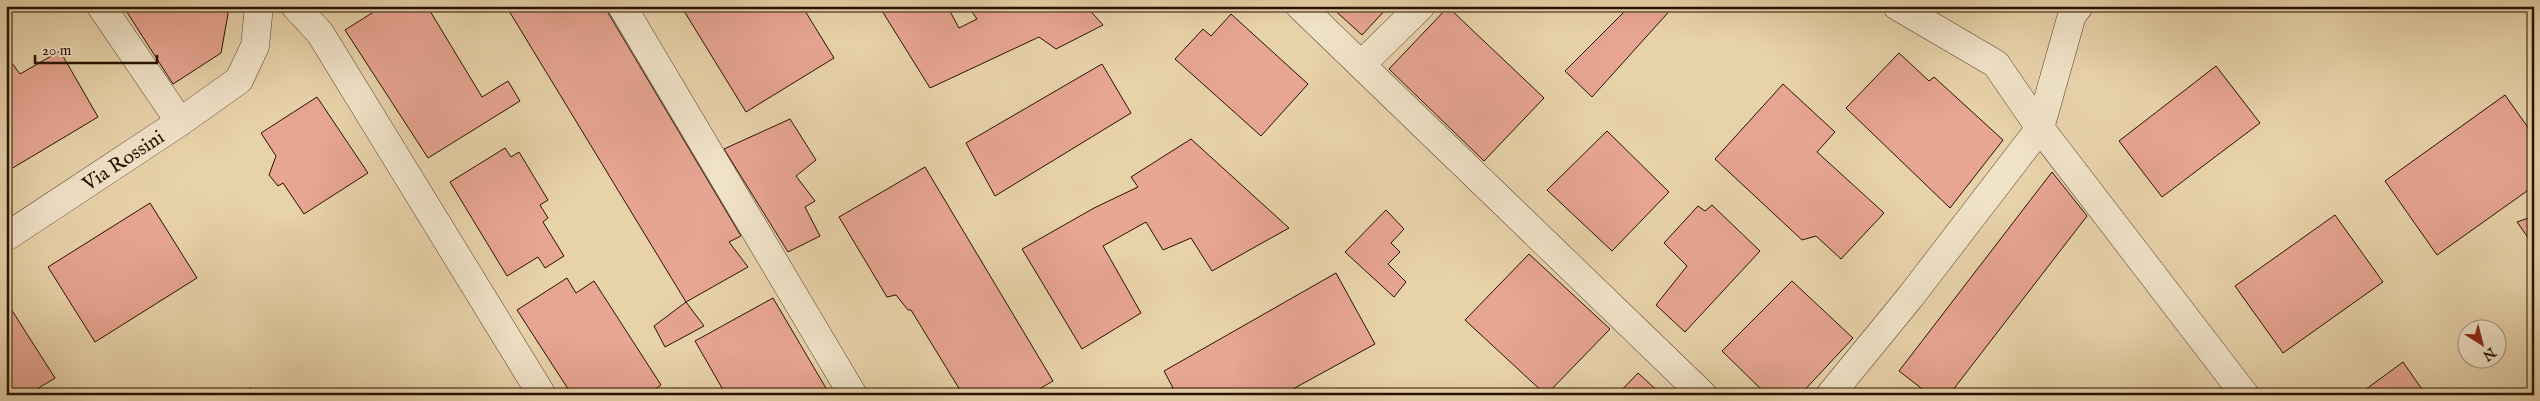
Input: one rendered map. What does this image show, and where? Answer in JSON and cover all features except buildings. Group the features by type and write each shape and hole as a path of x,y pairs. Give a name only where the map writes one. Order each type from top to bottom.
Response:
{"street":[{"path":"101,6 180,122"},
{"name":"Via Rossini","path":"6,237 180,122 238,80 255,46 258,6"},
{"path":"295,6 320,33 542,395"},
{"path":"622,6 853,395"},
{"path":"1300,6 1703,395"},
{"path":"1361,65 1421,6"},
{"path":"1897,6 1996,64 2040,128 2245,395"},
{"path":"1830,395 1911,296 2040,128 2072,15 2079,6"}]}
